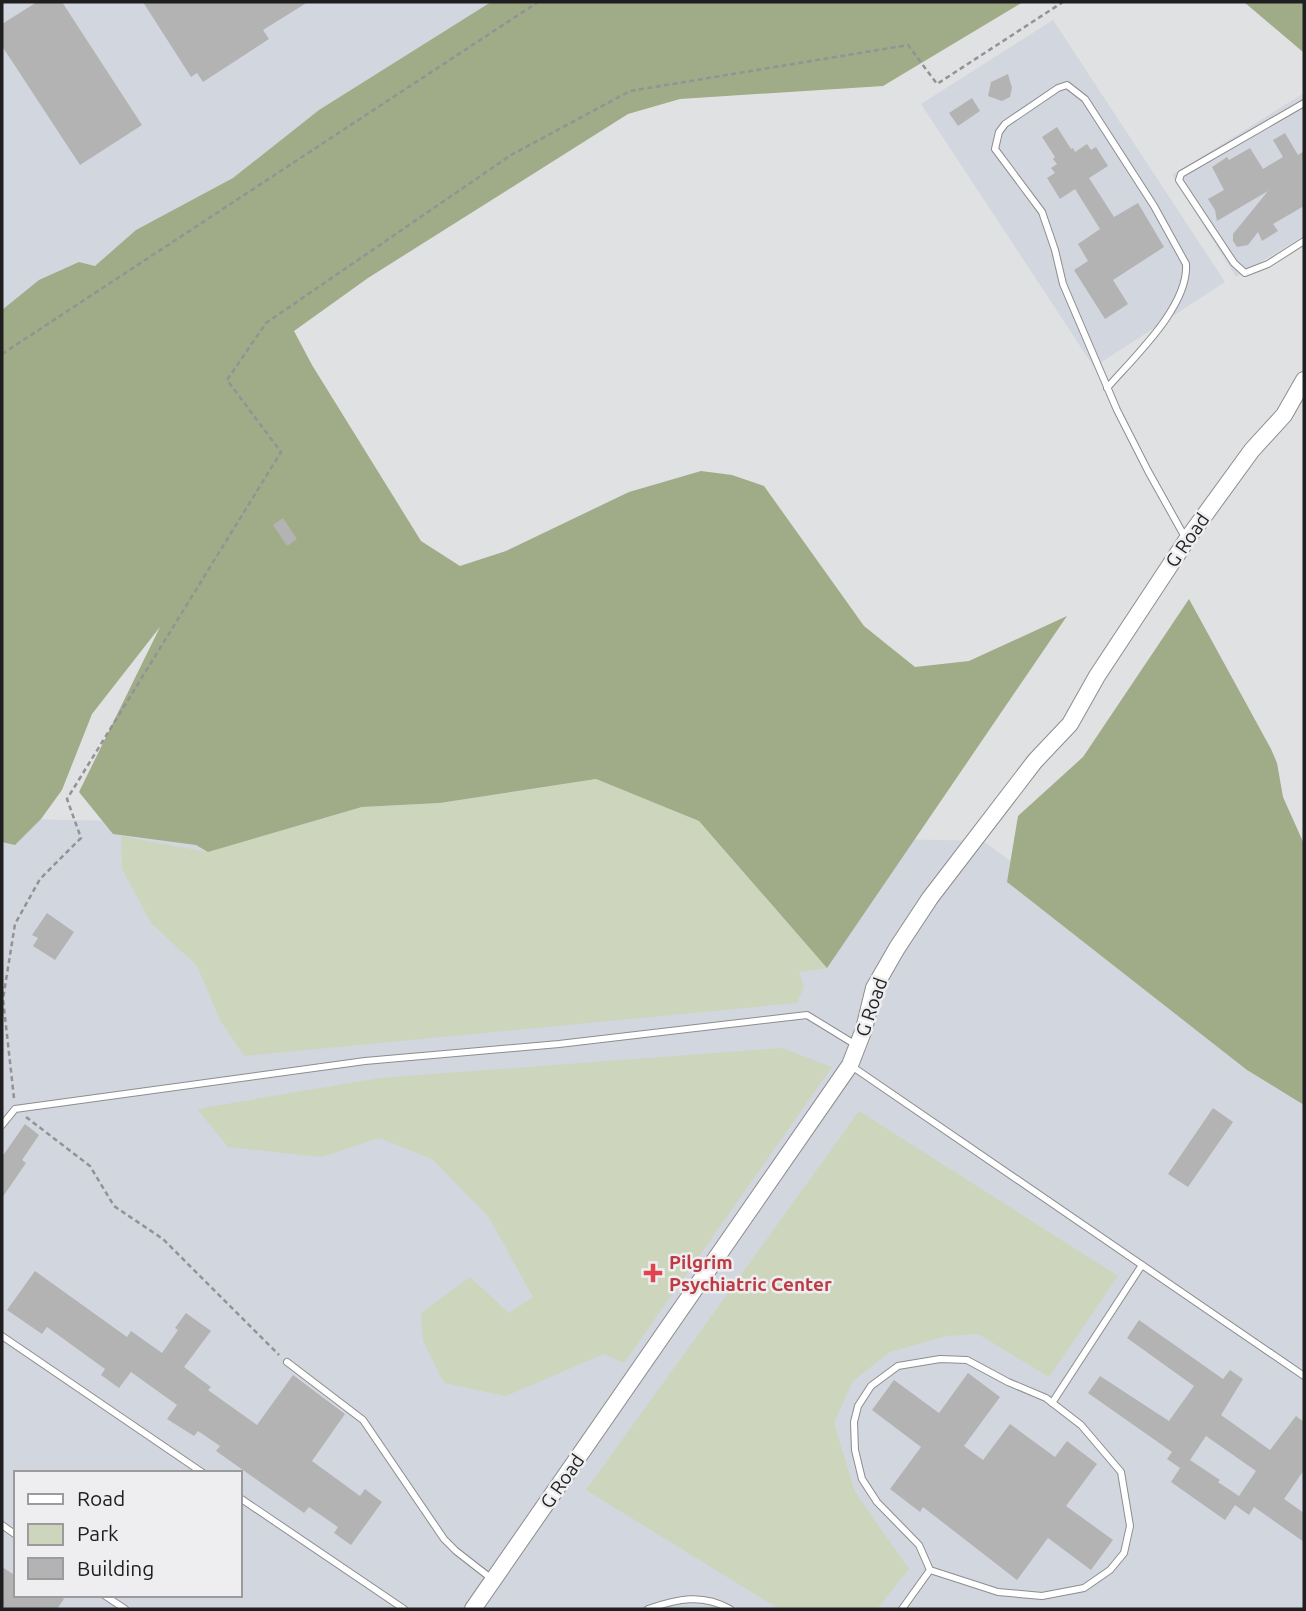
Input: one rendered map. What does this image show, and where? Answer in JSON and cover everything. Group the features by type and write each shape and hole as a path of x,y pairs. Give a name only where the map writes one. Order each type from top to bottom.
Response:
{"street":[{"name":"G Road","path":"473,1609 850,1065 874,988 930,898 1035,761 1070,724 1097,676 1186,540 1252,450 1284,415 1304,380"}],"lane":[{"path":"1107,388 1149,340 1177,301 1187,273 1186,264 1154,206 1085,99 1067,85 1058,88 1005,124 999,132 995,149 1042,212 1063,284 1107,388 1147,471 1186,540"},
{"path":"1304,103 1181,174 1179,180 1234,263 1245,274 1268,264 1304,241"},
{"path":"2,1125 15,1109 365,1061 559,1044 807,1015 857,1046"},
{"path":"850,1065 1304,1376"},
{"path":"1052,1402 1142,1265"},
{"path":"2,1336 200,1471"},
{"path":"940,1359 967,1360 1052,1402 1081,1425 1121,1472 1130,1525 1124,1553 1111,1570 1084,1588 1042,1596 998,1592 930,1570 919,1545 877,1502 862,1479 855,1450 853,1422 858,1406 871,1386 898,1366 940,1359"},
{"path":"287,1362 363,1420 444,1539 494,1580"},
{"path":"242,1499 404,1609"},
{"path":"902,1609 930,1570"},
{"path":"107,1597 125,1609"},
{"path":"648,1609 676,1600 701,1598 730,1609"}],"path":[{"path":"2,354 538,2"},
{"path":"287,1362 163,1239 114,1206 90,1166 15,1109 3,999 15,924 40,879 81,838 67,799 281,452 228,380 266,323 511,155 630,91 908,45 937,84 1063,2"}],"shaded area":[{"path":"2,2 515,2 2,341"},
{"path":"1053,20 1225,282 1094,367 921,104"},
{"path":"1304,93 1304,236 1236,277 1172,175"},
{"name":"Pilgrim Psychiatric Center","path":"23,819 983,841 1304,1074 1304,1609 2,1609 2,837"}],"green space":[{"path":"491,2 1023,2 883,86 680,99 628,114 368,278 294,331 312,365 421,541 460,566 506,551 629,492 701,471 732,475 764,486 864,626 915,667 969,661 1067,616 827,968 699,821 596,779 440,803 362,807 208,852 196,845 113,834 79,792 160,627 92,714 62,790 41,819 15,845 2,842 2,310 39,280 79,262 95,266 136,230 233,178 319,110"},
{"path":"1244,2 1304,2 1304,53 1303,52"},
{"path":"1189,599 1271,749 1277,763 1283,797 1304,844 1304,1105 1247,1070 1007,882 1018,816 1083,757"},
{"path":"596,779 699,821 827,968 799,972 804,987 797,1003 244,1056 220,1020 197,966 151,923 122,869 121,836 208,852 362,807 440,803"},
{"path":"782,1048 832,1067 624,1363 604,1354 506,1396 444,1383 423,1341 421,1313 470,1277 509,1313 533,1297 488,1216 432,1159 379,1138 322,1157 228,1147 197,1109 379,1078"},
{"path":"859,1111 1118,1276 1049,1377 978,1334 946,1336 890,1352 853,1381 834,1423 855,1492 909,1569 877,1609 779,1609 586,1490"}],"building":[{"path":"37,2 62,2 142,125 80,165 2,46 2,24"},
{"path":"143,2 308,2 263,30 269,39 203,82 197,73 191,77"},
{"path":"1008,74 1012,88 1010,97 1002,101 988,96 991,82"},
{"path":"972,98 980,111 958,126 949,113"},
{"path":"1057,127 1075,152 1087,144 1091,150 1096,147 1108,166 1089,178 1114,217 1138,203 1164,247 1113,280 1128,304 1105,319 1074,270 1088,261 1078,244 1100,229 1075,189 1060,199 1047,178 1055,173 1051,168 1057,164 1042,137"},
{"path":"1285,133 1298,155 1304,151 1304,206 1273,224 1278,231 1262,241 1258,232 1248,245 1237,247 1233,234 1268,191 1217,221 1215,210 1208,199 1224,190 1212,167 1227,157 1229,160 1250,148 1263,169 1283,157 1273,140"},
{"path":"283,518 297,539 287,546 273,525"},
{"path":"47,913 74,932 55,960 33,946 38,938 32,935"},
{"path":"1213,1108 1233,1122 1188,1187 1168,1174"},
{"path":"25,1124 39,1135 22,1160 26,1163 2,1198 2,1157"},
{"path":"35,1271 127,1337 131,1331 162,1353 186,1313 211,1331 184,1367 211,1387 208,1390 257,1425 293,1375 345,1414 312,1461 360,1496 365,1489 382,1502 351,1545 334,1533 338,1527 309,1507 304,1513 216,1451 220,1446 198,1431 194,1436 167,1419 177,1405 131,1372 119,1388 101,1375 105,1369 47,1327 42,1334 7,1310"},
{"path":"1139,1320 1223,1379 1230,1370 1243,1379 1221,1415 1270,1450 1296,1416 1304,1422 1304,1470 1284,1499 1304,1513 1304,1542 1254,1507 1249,1515 1235,1505 1225,1520 1171,1482 1180,1468 1167,1459 1172,1452 1088,1393 1100,1376 1169,1421 1194,1386 1127,1338","holes":["1206,1436 1256,1471 1239,1496 1190,1460"]},
{"path":"968,1373 1000,1397 964,1446 983,1460 1010,1424 1055,1457 1067,1441 1097,1464 1066,1506 1113,1540 1091,1570 1048,1538 1017,1580 923,1507 920,1512 890,1489 921,1447 872,1410 894,1380 939,1413"},
{"path":"2,1567 14,1575 14,1597 64,1599 57,1609 6,1609 2,1606"}],"place":[{"name":"Pilgrim Psychiatric Center","path":"653,1273"}]}
